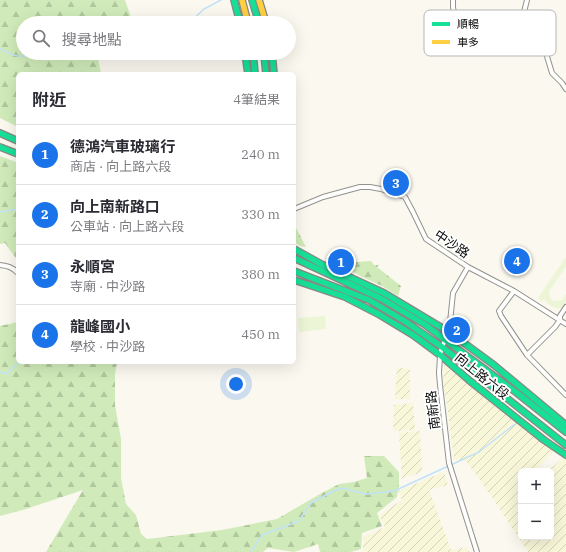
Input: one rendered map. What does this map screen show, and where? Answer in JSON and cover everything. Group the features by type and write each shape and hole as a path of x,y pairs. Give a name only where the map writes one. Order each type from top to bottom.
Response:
{"main road":[{"path":"234,0 238,16"},
{"path":"242,0 246,16"},
{"path":"252,0 257,16"},
{"path":"259,0 264,16"},
{"path":"247,60 248,72"},
{"path":"254,60 255,72"},
{"path":"265,60 266,72"},
{"path":"273,60 274,72"},
{"path":"0,133 16,140"},
{"path":"0,146 16,153"},
{"name":"向上路六段","path":"296,250 323,265 384,292 449,332 566,426"},
{"name":"向上路六段","path":"296,259 382,299 424,324 446,339 566,432"},
{"name":"向上路六段","path":"296,272 369,300 406,322 442,347 566,445"},
{"name":"向上路六段","path":"296,281 345,297 380,315 413,335 566,456"}],"street":[{"path":"453,0 453,10"},
{"path":"524,10 527,0"},
{"path":"547,56 552,73 566,88"},
{"name":"中沙路","path":"296,207 323,197 360,187 381,189 405,197 426,239 468,267 514,291 566,324"},
{"path":"0,266 7,266 14,268 16,270"},
{"name":"南新路","path":"468,267 453,293 449,332 442,347 439,373 451,469 476,552"},
{"path":"514,291 499,311 501,316 527,355 566,394"},
{"path":"527,355 555,327 566,307"}],"shaded area":[{"path":"444,365 555,450 537,468 518,468 518,537 466,461 454,459 446,398 443,388"},
{"path":"397,367 410,369 410,399 395,399"},
{"path":"413,403 415,430 393,431 394,405"},
{"path":"420,431 422,472 402,479 399,433"},
{"path":"564,457 566,458 566,552 528,552 520,540 554,540 554,468 551,468"},
{"path":"444,472 448,485 429,490 451,550 467,547 469,552 359,552 363,551 363,537 385,527 379,515 402,500 398,491"}],"green space":[{"path":"0,0 125,0 131,16 16,16 16,60 98,60 101,72 16,72 16,126 0,118"},
{"path":"0,156 16,162 16,258 5,243 0,244"},
{"path":"296,228 306,247 296,243"},
{"path":"352,257 356,262 371,261 374,265 379,265 377,267 401,286 398,296 347,268"},
{"path":"566,257 566,267 549,291 550,297 553,301 562,300 566,294 566,301 563,307 554,308 544,299 542,302 538,298"},
{"path":"325,316 326,329 299,332 298,318"},
{"path":"16,322 16,364 117,364 115,375 115,405 121,439 121,478 126,504 136,515 141,534 147,539 222,530 277,519 339,484 367,478 364,456 384,456 399,472 397,497 377,513 382,526 362,533 361,549 351,552 320,552 318,544 294,552 268,548 263,552 46,552 83,490 0,516 0,326"}],"waterway":[{"path":"196,16 204,9 221,0"},
{"path":"0,49 16,55"},
{"path":"0,212 16,209"},
{"path":"0,372 7,374 17,364"},
{"path":"251,552 262,535 299,521 311,503 328,494 341,488 366,494 394,491 479,452 515,424"}],"traffic: fast":[{"path":"234,0 238,16"},
{"path":"252,0 257,16"},
{"path":"246,60 248,72"},
{"path":"254,60 255,72"},
{"path":"265,60 266,72"},
{"path":"273,60 274,72"},
{"path":"0,133 16,140"},
{"path":"0,147 16,153"},
{"path":"296,250 323,265 384,293 449,332 494,365 566,425"},
{"path":"296,259 382,299 424,324 517,393 566,432"},
{"path":"296,272 369,300 406,322 442,347 566,445"},
{"path":"296,281 345,297 380,315 413,335 440,355 544,440 566,455"}],"traffic: slow":[{"path":"242,0 246,16"},
{"path":"259,0 264,16"}],"place":[{"name":"永順宮","path":"396,183"},
{"name":"龍峰國小","path":"517,261"},
{"name":"德鴻汽車玻璃行","path":"341,262"},
{"name":"向上南新路口","path":"457,330"}]}
